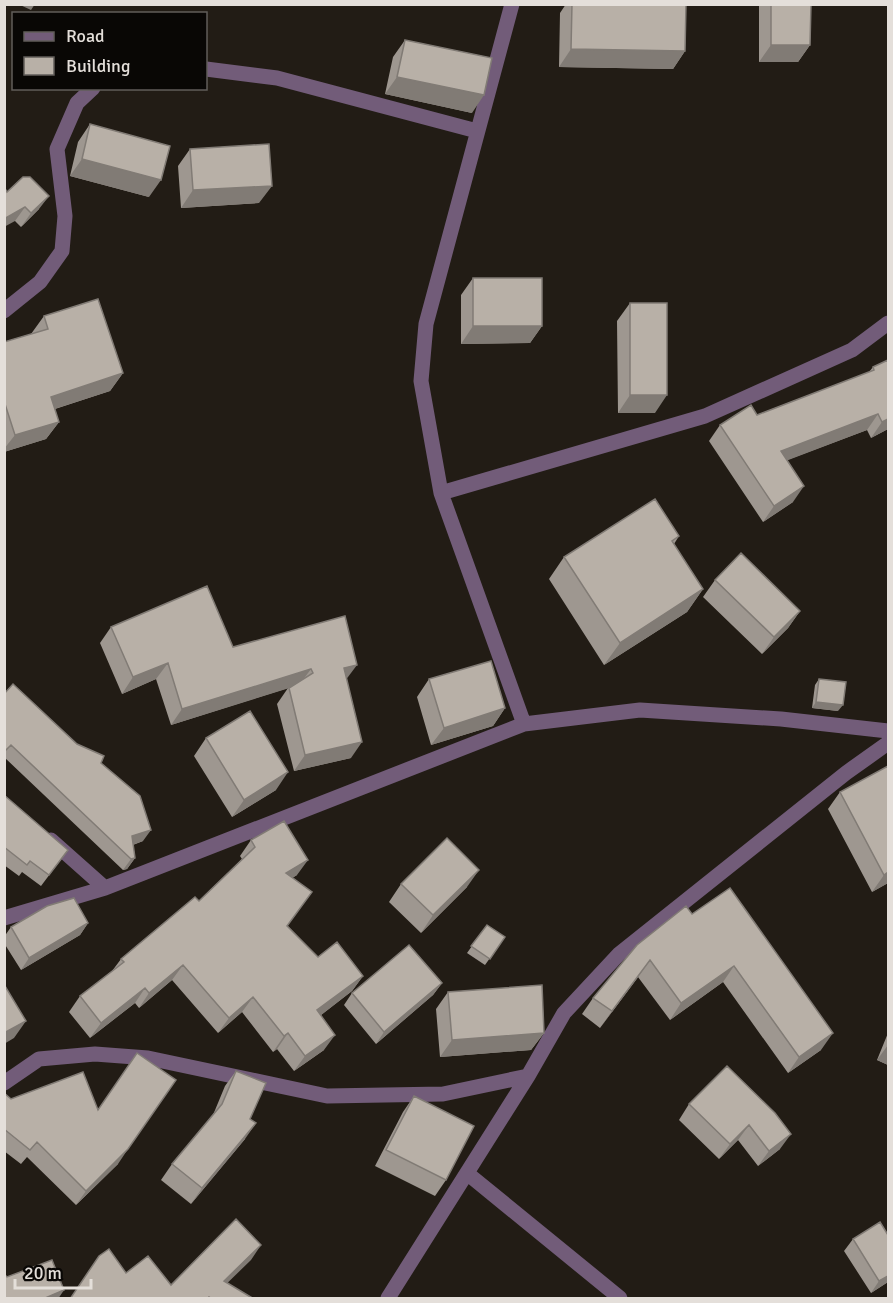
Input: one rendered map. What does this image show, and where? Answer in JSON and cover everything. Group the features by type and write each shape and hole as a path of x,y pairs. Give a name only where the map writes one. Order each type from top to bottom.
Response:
{"street":[{"path":"512,4 426,324 421,381 441,493 524,724"},
{"path":"207,69 277,78 477,131"},
{"path":"4,311 40,282 62,251 65,216 57,149 77,103 91,90"},
{"path":"441,493 705,416 852,351 888,323"},
{"path":"4,918 105,888 524,724 640,710 782,719 888,731"},
{"path":"388,1299 468,1174 564,1012 619,954 846,773 888,743"},
{"path":"38,828 105,888"},
{"path":"4,1083 39,1059 95,1054 148,1058 327,1096 443,1094 528,1076"},
{"path":"468,1174 620,1299"}],"building":[{"path":"572,4 686,4 685,51 571,49"},
{"path":"771,4 811,4 810,45 771,45"},
{"path":"405,40 492,58 484,95 397,77"},
{"path":"90,124 170,146 161,180 82,159"},
{"path":"269,144 272,186 193,190 190,149"},
{"path":"23,177 30,177 49,196 31,213 25,207 4,219 4,187 7,192"},
{"path":"473,278 542,278 542,326 473,326"},
{"path":"98,299 123,373 51,397 59,422 15,435 4,401 4,342 48,329 44,316"},
{"path":"630,303 667,303 667,395 630,395"},
{"path":"888,360 888,419 882,422 878,414 781,451 804,486 774,506 720,425 751,405 757,415 874,370 873,367"},
{"path":"655,499 679,536 672,541 703,589 620,643 564,557"},
{"path":"741,553 800,611 774,637 715,580"},
{"path":"207,586 233,647 345,616 357,665 344,668 362,742 305,755 289,688 313,673 311,669 182,709 168,663 133,677 111,627"},
{"path":"491,661 505,708 444,728 429,679"},
{"path":"819,679 846,682 843,705 816,702"},
{"path":"13,684 77,744 104,756 101,763 140,796 151,830 132,836 135,858 131,859 11,745 4,752 4,694"},
{"path":"250,711 288,772 244,800 206,738"},
{"path":"888,766 888,872 884,875 840,792"},
{"path":"4,795 68,850 49,875 30,861 27,865 4,847"},
{"path":"284,821 308,860 286,873 312,892 287,926 318,957 337,942 363,976 317,1010 335,1035 305,1056 288,1033 284,1036 253,997 229,1018 183,965 149,993 145,988 101,1023 80,996 124,962 121,959 195,897 199,901 255,847 251,840"},
{"path":"447,838 479,870 433,915 401,884"},
{"path":"730,888 833,1033 799,1057 734,966 681,1003 650,960 612,1011 593,998 637,945 686,906 692,914"},
{"path":"74,898 88,923 29,958 11,927 47,906"},
{"path":"487,925 505,937 490,959 471,946"},
{"path":"409,945 442,983 384,1032 352,993"},
{"path":"542,985 544,1033 452,1040 448,992"},
{"path":"4,986 26,1021 4,1033"},
{"path":"137,1053 176,1080 128,1149 86,1191 37,1142 30,1150 4,1129 4,1093 11,1099 83,1072 98,1110"},
{"path":"727,1066 775,1113 791,1134 769,1151 749,1125 730,1144 689,1104"},
{"path":"236,1071 266,1083 250,1119 256,1123 202,1188 172,1164 222,1104"},
{"path":"414,1096 474,1126 446,1180 386,1150"},
{"path":"236,1219 261,1245 224,1281 254,1299 212,1299 209,1297 207,1299 70,1299 99,1256 109,1249 126,1273 148,1256 171,1285"},
{"path":"880,1222 888,1235 888,1276 879,1281 853,1239"},
{"path":"52,1260 64,1290 43,1299 4,1299 4,1274 7,1277"}]}
